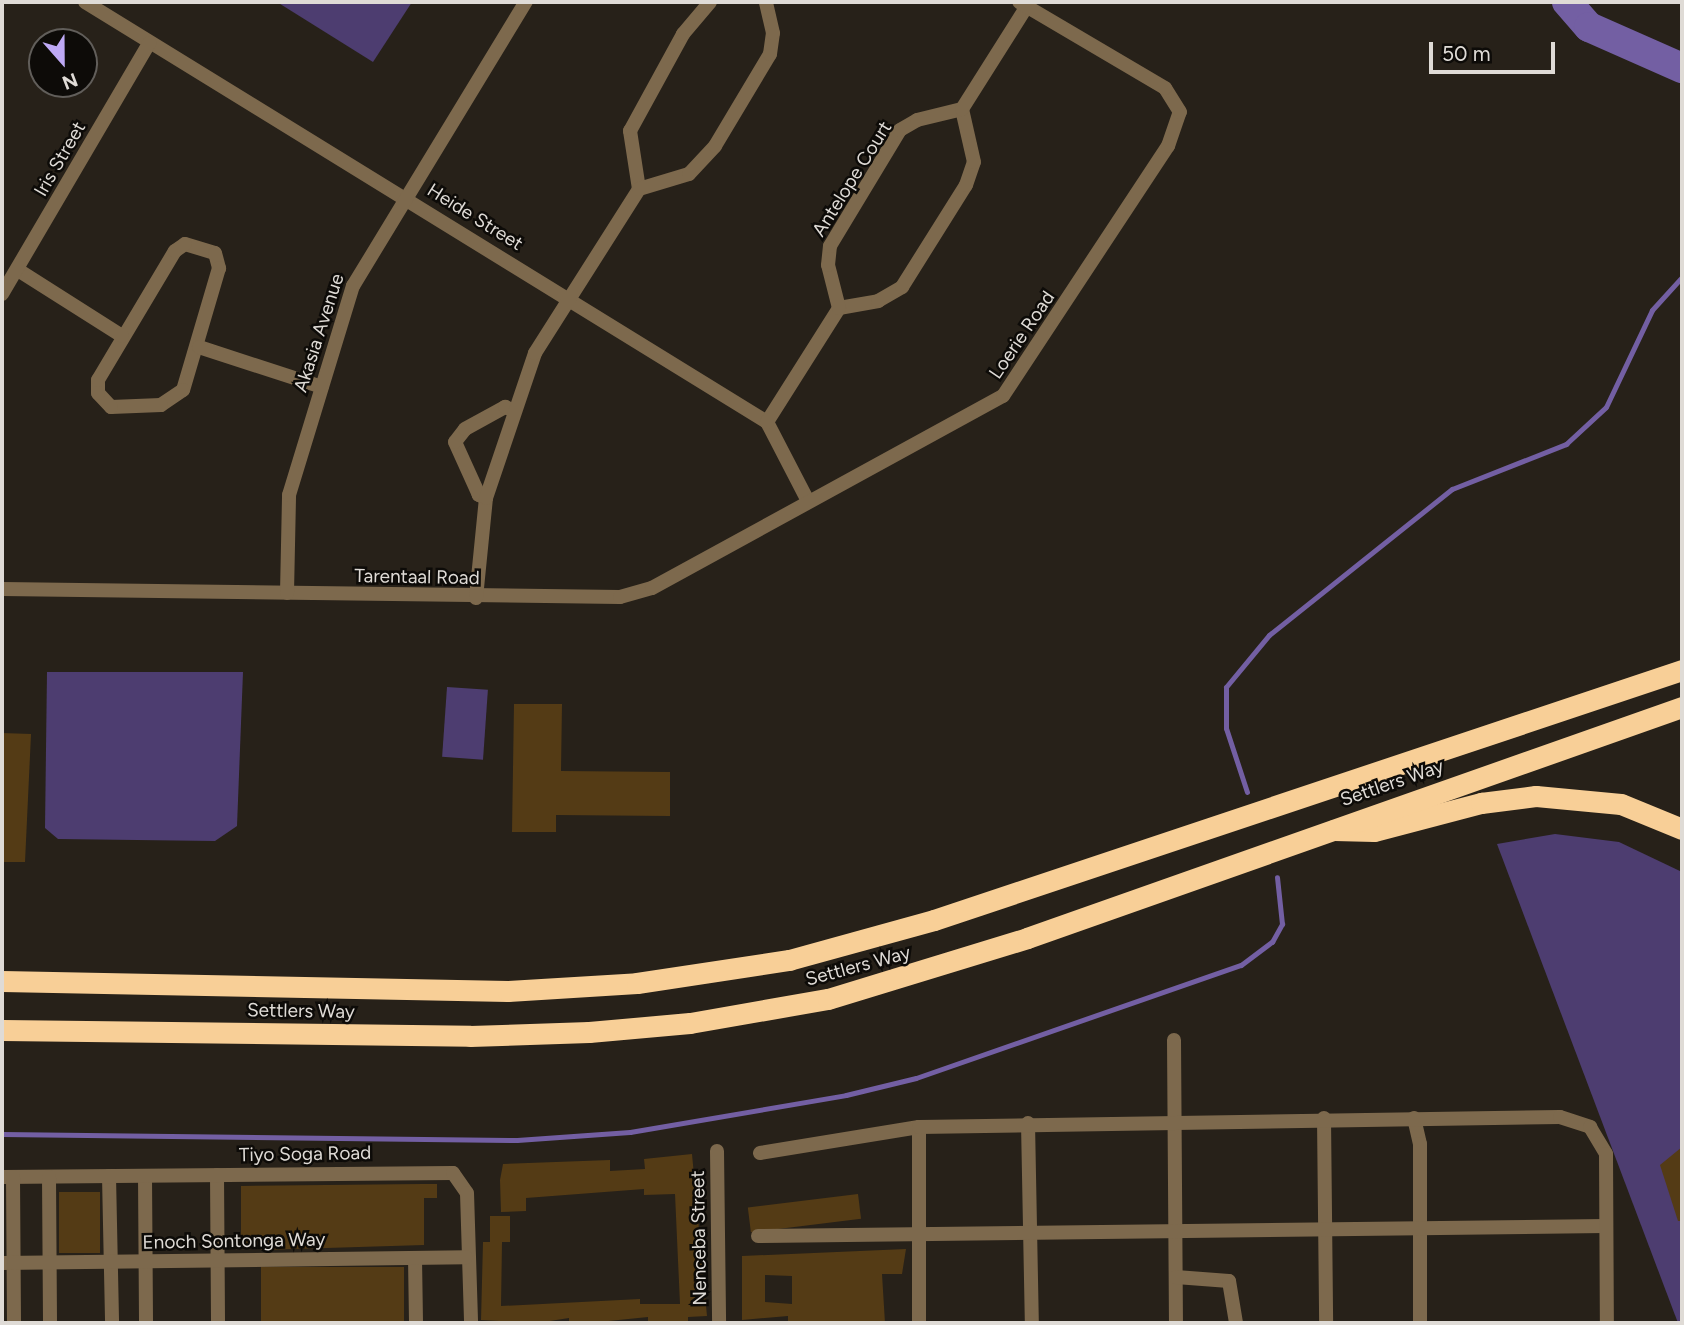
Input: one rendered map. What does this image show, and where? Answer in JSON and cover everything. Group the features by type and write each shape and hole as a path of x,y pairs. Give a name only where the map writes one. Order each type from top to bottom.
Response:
{"highway":[{"name":"Settlers Way","path":"2,981 508,991 687,977 861,943 1682,670"},
{"name":"Settlers Way","path":"2,1030 470,1035 690,1023 867,989 1236,864 1318,832 1682,707"},
{"path":"1318,832 1363,833 1481,803 1571,796 1621,804 1682,829"}],"street":[{"name":"Heide Street","path":"85,2 407,197 767,422"},
{"name":"Akasia Avenue","path":"287,593 286,508 353,286 526,2"},
{"path":"476,598 486,498 513,410 535,353 568,297 639,189 630,131 684,34 710,2"},
{"path":"639,189 679,179 704,162 770,54 774,33 766,2"},
{"path":"808,501 767,422 839,308 878,301 902,287 959,196 974,162 962,109 1023,4"},
{"name":"Loerie Road","path":"808,501 1003,396 1168,146 1180,112 1178,104 1165,88 1023,4"},
{"name":"Iris Street","path":"2,293 18,270 149,43"},
{"name":"Antelope Court","path":"839,308 828,265 830,246 900,130 917,120 962,109"},
{"path":"185,244 200,245 215,253 219,268 199,347 176,400 111,407 98,393 98,380 122,336 175,251 185,244"},
{"path":"18,270 122,336"},
{"path":"199,347 322,387"},
{"path":"486,498 479,495 455,442 465,429 505,407 513,410"},
{"name":"Tarentaal Road","path":"2,589 476,598 638,593 808,501"},
{"path":"1174,1040 1176,1323"},
{"path":"760,1153 919,1127 1324,1118 1560,1117 1581,1121 1597,1135 1606,1154 1607,1323"},
{"path":"1324,1118 1326,1323"},
{"path":"1414,1118 1420,1144 1420,1323"},
{"path":"1028,1123 1032,1323"},
{"path":"919,1127 919,1323"},
{"name":"Nenceba Street","path":"717,1151 719,1323"},
{"name":"Tiyo Soga Road","path":"7,1177 453,1172 465,1184 466,1257 471,1323"},
{"path":"217,1175 218,1323"},
{"path":"109,1176 112,1323"},
{"path":"145,1176 146,1323"},
{"path":"7,1177 7,1263 14,1323"},
{"path":"49,1177 50,1323"},
{"path":"758,1236 1605,1226"},
{"name":"Enoch Sontonga Way","path":"7,1263 466,1257"},
{"path":"415,1258 416,1323"},
{"path":"1176,1277 1229,1281 1236,1323"}],"shaded area":[{"path":"277,2 412,2 373,62"},
{"path":"47,672 243,672 237,826 215,841 58,839 45,828"},
{"path":"447,687 488,690 483,760 442,757"},
{"path":"1555,834 1619,842 1682,872 1682,1323 1678,1323 1497,844"}],"building":[{"path":"514,704 562,704 561,771 670,772 670,816 556,815 556,832 512,832"},
{"path":"2,733 31,734 25,862 2,862"},
{"path":"1682,1147 1682,1221 1678,1221 1660,1165"},
{"path":"692,1154 707,1316 688,1317 688,1322 648,1322 648,1317 589,1323 569,1323 569,1318 537,1323 481,1320 483,1242 490,1242 490,1216 510,1216 510,1242 502,1242 501,1306 640,1299 640,1304 680,1304 675,1194 644,1195 644,1189 526,1198 526,1211 501,1212 500,1180 503,1164 610,1160 610,1171 645,1169 644,1159"},
{"path":"437,1184 437,1198 424,1198 424,1245 261,1250 261,1245 241,1246 241,1186"},
{"path":"59,1192 100,1192 100,1253 59,1253"},
{"path":"858,1194 861,1219 751,1232 748,1208"},
{"path":"906,1249 902,1274 882,1274 885,1323 788,1323 788,1316 742,1320 742,1256","holes":["765,1275 792,1276 792,1304 765,1302"]},
{"path":"261,1267 404,1267 404,1323 261,1323"}],"waterway":[{"path":"1567,2 1589,27 1682,68"},
{"path":"1247,792 1226,728 1226,687 1269,635 1452,489 1566,444 1606,407 1652,310 1682,277"},
{"path":"2,1134 517,1140 630,1132 846,1095 916,1078 1241,965 1272,942 1282,924 1277,877"}]}
